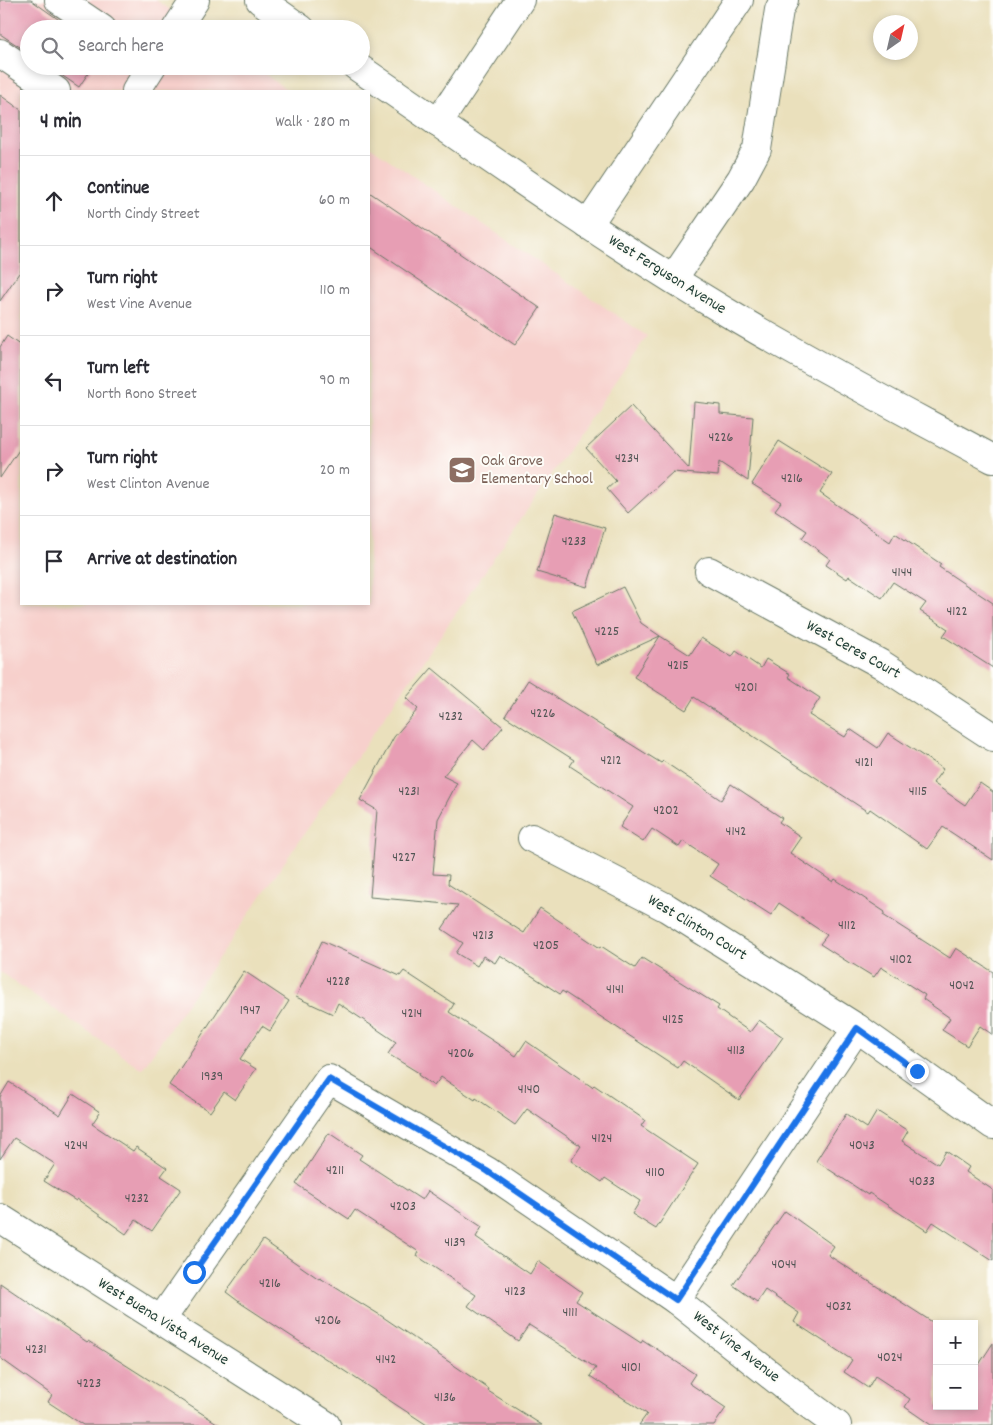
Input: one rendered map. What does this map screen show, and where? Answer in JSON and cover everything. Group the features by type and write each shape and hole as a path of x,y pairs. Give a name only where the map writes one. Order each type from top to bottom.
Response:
{"street":[{"path":"59,0 89,20"},
{"path":"182,20 195,0"},
{"path":"260,0 289,20"},
{"path":"438,123 520,0"},
{"path":"588,225 739,0"},
{"path":"673,279 741,179 758,149 779,10 784,0"},
{"path":"0,53 20,67"},
{"path":"32,75 55,90"},
{"path":"137,90 146,75"},
{"name":"West Ferguson Avenue","path":"369,75 588,225 746,324 993,459"},
{"name":"West Ceres Court","path":"708,571 881,664 993,737"},
{"name":"West Clinton Court","path":"532,838 667,908 857,1028 993,1125"},
{"path":"676,1300 857,1028"},
{"name":"West Vine Avenue","path":"161,1320 329,1079 487,1171 676,1300 792,1392 837,1425"},
{"name":"West Buena Vista Avenue","path":"0,1218 326,1425"}],"shaded area":[{"name":"Oak Grove Elementary School","path":"0,0 156,0 185,20 20,20 20,75 266,75 288,90 20,90 20,605 370,605 370,147 647,336 142,1069 0,972"}],"building":[{"path":"0,0 31,0 59,20 20,20 20,47 0,34"},
{"path":"61,75 87,75 79,87"},
{"path":"0,95 20,109 20,271 0,301"},
{"path":"370,193 540,308 515,345 370,247"},
{"path":"7,336 20,345 20,448 0,478 0,347"},
{"path":"694,402 720,405 720,414 753,417 748,481 719,462 718,476 673,472 628,513 607,489 616,481 586,448 631,406 689,469"},
{"path":"779,441 832,474 820,493 890,542 895,533 941,564 939,567 993,603 993,668 943,636 948,629 920,611 926,603 893,582 882,598 849,576 847,579 826,565 830,559 802,538 807,531 775,510 781,502 752,484"},
{"path":"555,513 605,528 587,587 537,572"},
{"path":"623,587 641,623 660,636 597,665 572,611"},
{"path":"660,636 690,655 701,638 732,657 736,651 761,668 766,659 790,674 788,677 820,698 809,715 845,737 850,729 878,748 888,733 943,769 933,783 965,805 980,783 993,792 993,860 943,827 927,849 870,809 868,812 694,697 686,710 634,677"},
{"path":"432,668 503,727 484,750 473,740 443,776 457,783 438,819 433,874 449,875 448,884 524,933 540,908 600,948 601,946 635,968 642,958 719,1006 717,1009 750,1032 759,1020 783,1037 739,1100 683,1061 678,1068 562,991 560,994 500,955 495,963 483,956 477,966 456,953 463,943 442,929 458,905 370,897 377,810 360,800 394,737 418,709 406,698"},
{"path":"528,680 661,763 663,761 721,800 731,784 782,818 779,822 801,837 790,853 833,882 835,879 885,912 883,915 950,958 956,948 993,972 993,1035 980,1026 967,1046 942,1030 950,1018 923,999 925,995 881,967 874,977 851,964 820,944 827,935 779,903 771,915 710,876 718,864 683,841 679,847 652,829 643,842 620,827 633,807 570,766 574,760 505,716"},
{"path":"322,941 400,976 404,971 454,1004 449,1012 516,1056 526,1041 592,1087 594,1085 645,1120 641,1126 698,1164 656,1229 632,1214 640,1201 605,1178 602,1182 571,1161 581,1146 527,1109 515,1125 441,1077 434,1086 418,1075 419,1073 388,1054 396,1042 338,1003 333,1014 296,997"},
{"path":"244,971 289,1001 270,1031 262,1026 240,1059 256,1069 235,1100 224,1092 210,1112 169,1085"},
{"path":"9,1082 60,1115 73,1094 100,1112 92,1124 133,1151 136,1147 167,1168 161,1176 181,1189 152,1231 136,1220 126,1234 77,1199 76,1201 44,1181 55,1164 14,1138 0,1159 0,1097"},
{"path":"877,1111 908,1131 902,1141 938,1164 946,1151 969,1167 966,1172 993,1190 993,1261 933,1222 927,1231 816,1161 846,1114 867,1128"},
{"path":"329,1133 362,1155 359,1159 422,1200 428,1191 482,1227 476,1237 530,1274 538,1261 582,1292 576,1301 641,1343 643,1340 695,1374 689,1383 726,1408 714,1425 639,1425 647,1414 590,1376 596,1368 529,1325 518,1341 468,1306 476,1295 417,1256 419,1252 355,1210 349,1219 296,1184"},
{"path":"785,1211 834,1246 828,1255 933,1322 933,1410 978,1410 978,1366 993,1343 993,1425 931,1425 905,1407 910,1399 875,1376 868,1388 844,1372 852,1360 794,1322 799,1313 765,1290 757,1302 733,1285"},
{"path":"263,1240 319,1279 380,1315 489,1389 488,1391 542,1425 427,1425 242,1304 226,1292"},
{"path":"0,1283 87,1342 220,1425 83,1425 48,1402 52,1395 0,1358"}],"place":[{"name":"Oak Grove Elementary School","path":"462,470"}],"route":[{"path":"194,1272 329,1079 487,1171 676,1300 857,1028 917,1071"}]}
